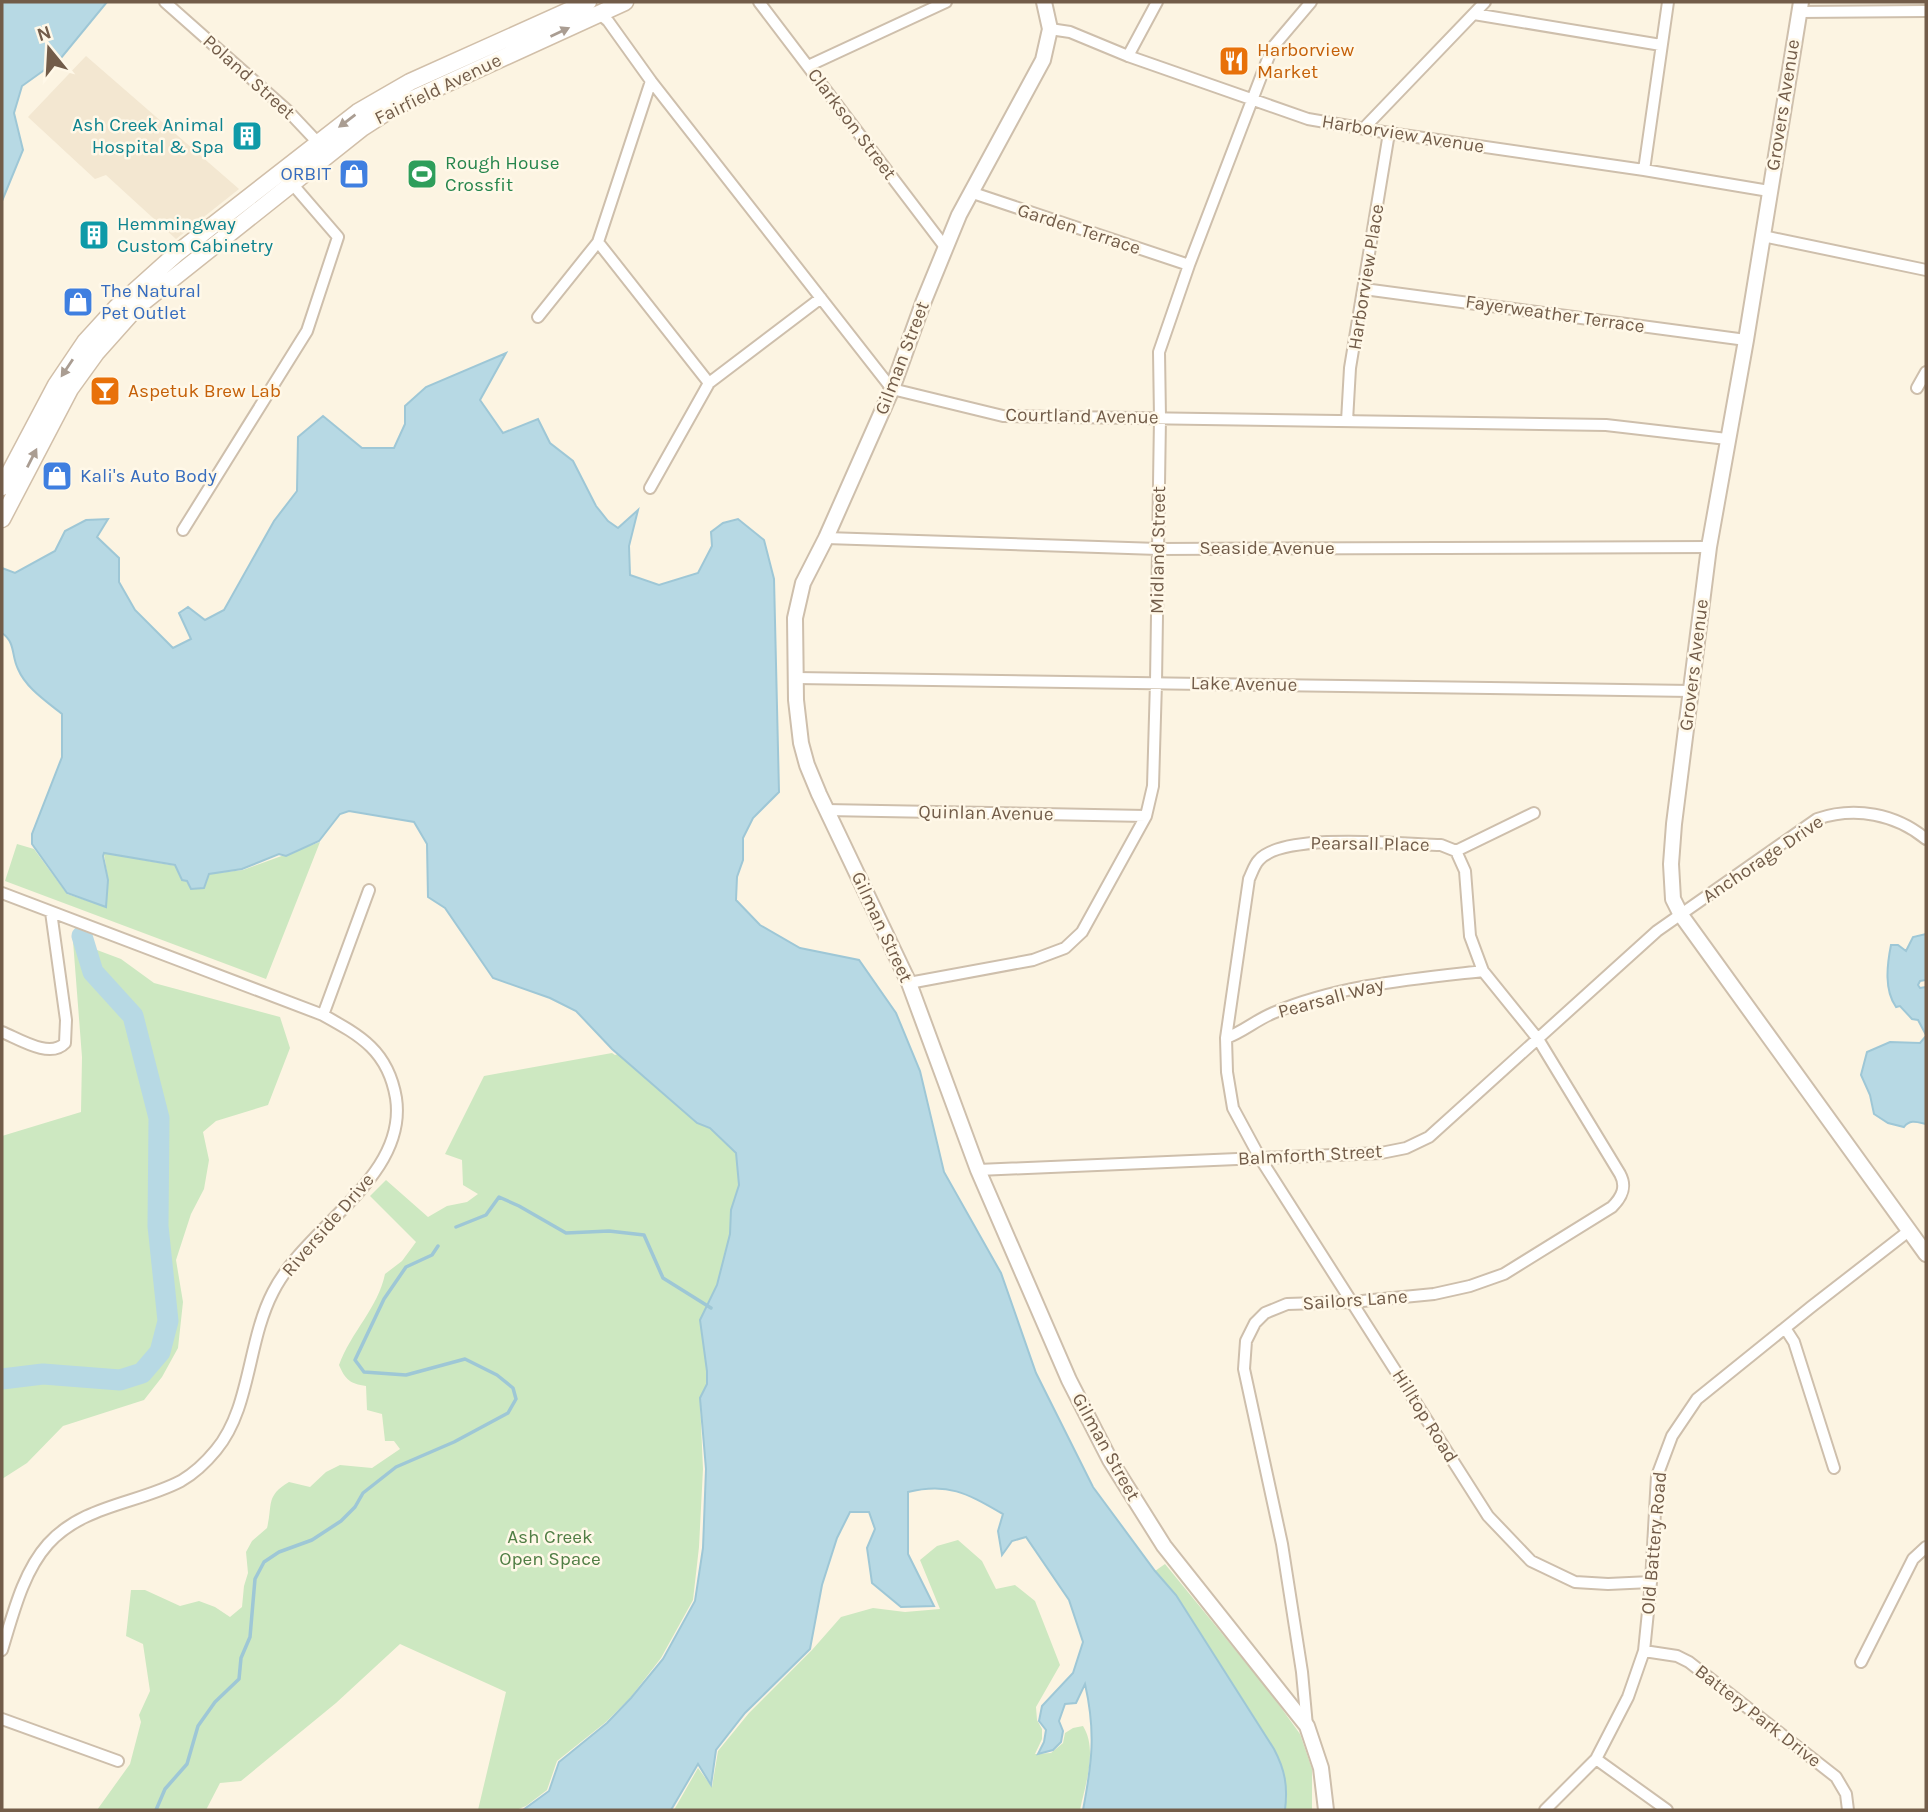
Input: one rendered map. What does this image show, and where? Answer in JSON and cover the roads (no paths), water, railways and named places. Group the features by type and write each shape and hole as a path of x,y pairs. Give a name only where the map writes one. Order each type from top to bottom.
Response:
{"main road":[{"name":"Fairfield Avenue","path":"2,519 90,347 117,307 182,260 324,148 358,112 512,45 587,5 625,2"},
{"name":"Fairfield Avenue","path":"2,487 55,385 90,347"}],"street":[{"name":"Poland Street","path":"165,2 288,111 324,148"},
{"name":"Clarkson Street","path":"759,2 945,247"},
{"path":"808,66 946,2"},
{"name":"Gilman Street","path":"1044,2 1050,29 1038,70 970,192 945,247 892,389 826,538 806,576 797,602 794,633 798,723 807,765 909,983 978,1170 1069,1380 1110,1460 1164,1546 1307,1726 1321,1768 1326,1810"},
{"path":"1128,56 1157,2"},
{"name":"Midland Street","path":"909,983 1033,960 1065,948 1082,932 1146,816 1153,786 1156,682 1159,352 1189,265 1272,48 1311,2"},
{"path":"1364,128 1485,2"},
{"path":"1644,170 1668,2"},
{"path":"587,5 608,21 651,82 892,389"},
{"path":"1800,7 1926,11"},
{"name":"Grovers Avenue","path":"1800,7 1709,547 1679,772 1671,864 1673,899 1681,915 1926,1254"},
{"path":"1474,14 1661,45"},
{"name":"Harborview Avenue","path":"1050,29 1070,32 1128,56 1308,119 1769,191"},
{"path":"538,317 598,242 651,82"},
{"name":"Harborview Place","path":"1348,421 1350,368 1389,133"},
{"path":"183,530 307,331 338,237 287,177"},
{"name":"Garden Terrace","path":"970,192 1189,265"},
{"path":"1763,236 1926,270"},
{"path":"598,242 709,383"},
{"name":"Fayerweather Terrace","path":"1364,289 1746,340"},
{"path":"650,488 709,383 821,298"},
{"path":"1917,388 1926,372"},
{"name":"Courtland Avenue","path":"892,389 1003,416 1605,425 1727,439"},
{"name":"Seaside Avenue","path":"826,538 1158,549 1709,547"},
{"name":"Lake Avenue","path":"796,678 1691,691"},
{"name":"Quinlan Avenue","path":"826,810 1146,816"},
{"path":"1456,851 1534,813"},
{"name":"Anchorage Drive","path":"1681,915 1809,824 1829,815 1872,813 1914,829 1926,839"},
{"name":"Pearsall Place","path":"1261,1158 1233,1108 1227,1072 1226,1038 1249,879 1259,860 1276,848 1307,843 1441,845 1456,851 1465,871 1470,936 1483,971 1538,1039"},
{"path":"323,1015 369,890"},
{"name":"Riverside Drive","path":"2,893 323,1015 364,1039 383,1061 391,1077 397,1120 394,1137 384,1161 301,1251 277,1284 257,1331 236,1417 216,1450 182,1481 86,1516 55,1537 41,1552 29,1574 2,1650"},
{"path":"2,1032 46,1049 57,1049 65,1043 66,1020 51,912"},
{"name":"Balmforth Street","path":"978,1170 1381,1153 1406,1148 1429,1138 1657,931 1681,915"},
{"name":"Pearsall Way","path":"1226,1038 1240,1033 1271,1013 1375,983 1483,971"},
{"name":"Sailors Lane","path":"1307,1726 1303,1672 1282,1544 1244,1369 1246,1341 1255,1323 1265,1313 1287,1304 1352,1302 1434,1294 1470,1286 1504,1274 1612,1207 1621,1197 1623,1186 1620,1174 1538,1039"},
{"name":"Hilltop Road","path":"1261,1158 1488,1516 1531,1561 1575,1582 1651,1582"},
{"name":"Old Battery Road","path":"1545,1810 1596,1759 1628,1697 1644,1651 1657,1476 1672,1436 1697,1399 1910,1230"},
{"path":"1785,1328 1794,1342 1834,1468"},
{"path":"1861,1662 1913,1559 1926,1547"},
{"name":"Battery Park Drive","path":"1644,1651 1677,1656 1709,1675 1836,1777 1846,1794 1847,1810"},
{"path":"2,1719 118,1760"},
{"path":"1596,1759 1667,1810"}],"water":[{"path":"2,2 107,2 61,58 22,86 14,113 23,150 2,201"},
{"path":"506,353 480,400 503,433 538,419 550,443 573,461 596,506 608,521 618,528 638,510 629,546 630,575 659,585 698,573 712,546 711,532 723,523 738,519 764,540 774,579 779,792 753,818 743,838 743,860 737,877 736,900 760,925 800,948 859,960 896,1013 920,1071 944,1172 1001,1273 1036,1373 1093,1487 1176,1595 1274,1749 1285,1778 1285,1810 1083,1810 1092,1747 1091,1717 1085,1684 1076,1703 1065,1704 1059,1721 1063,1731 1061,1742 1053,1750 1038,1754 1046,1730 1039,1721 1042,1706 1073,1673 1083,1642 1069,1600 1026,1537 1012,1541 1002,1555 998,1531 1003,1514 958,1492 935,1488 908,1492 908,1554 934,1606 901,1607 872,1583 867,1548 875,1529 869,1512 850,1512 837,1538 822,1585 810,1649 745,1713 716,1750 711,1785 698,1764 671,1810 523,1810 549,1791 559,1762 607,1723 631,1698 663,1659 695,1601 703,1548 706,1469 700,1398 707,1384 707,1371 700,1320 717,1285 730,1234 731,1210 739,1185 736,1153 710,1128 697,1123 612,1049 576,1011 550,998 493,978 445,908 428,897 427,844 414,822 349,811 340,814 319,841 286,856 279,854 242,869 209,874 204,888 191,889 187,881 182,880 175,865 104,853 108,880 106,907 67,893 32,844 32,834 62,757 62,714 26,682 16,664 9,641 2,633 2,568 15,573 55,551 65,531 86,520 108,519 97,537 119,558 119,582 135,610 173,648 191,639 179,613 188,607 205,620 224,610 274,521 297,491 298,437 323,416 362,448 394,448 405,424 405,406 426,387"},
{"path":"1926,934 1926,980 1920,981 1918,985 1920,988 1926,987 1926,1035 1918,1020 1912,1019 1900,1006 1896,1007 1892,1000 1888,961 1891,945 1898,945 1906,951 1913,937"},
{"path":"1926,1036 1926,1124 1911,1122 1904,1127 1888,1123 1874,1114 1870,1095 1861,1075 1867,1052 1890,1042 1920,1043"}],"waterway":[{"path":"2,1379 43,1374 120,1380 142,1373 160,1352 168,1321 158,1226 159,1118 133,1016 93,972 82,936"},
{"path":"456,1227 486,1215 499,1197 566,1233 609,1231 644,1235 663,1278 711,1308"},
{"path":"156,1810 165,1789 187,1764 198,1726 215,1702 239,1679 241,1658 250,1637 255,1579 264,1562 279,1552 312,1540 341,1521 355,1507 363,1493 396,1467 454,1442 508,1413 516,1399 513,1388 497,1375 465,1359 406,1375 364,1372 355,1360 384,1299 406,1267 432,1255 438,1246"}],"place":[{"name":"Harborview Market","path":"1234,61"},
{"name":"Ash Creek Animal Hospital & Spa","path":"247,136"},
{"name":"ORBIT","path":"354,174"},
{"name":"Rough House Crossfit","path":"422,174"},
{"name":"Hemmingway Custom Cabinetry","path":"94,235"},
{"name":"The Natural Pet Outlet","path":"78,302"},
{"name":"Aspetuk Brew Lab","path":"105,391"},
{"name":"Kali's Auto Body","path":"57,476"}],"park label":[{"name":"Ash Creek Open Space","path":"550,1548"}]}
